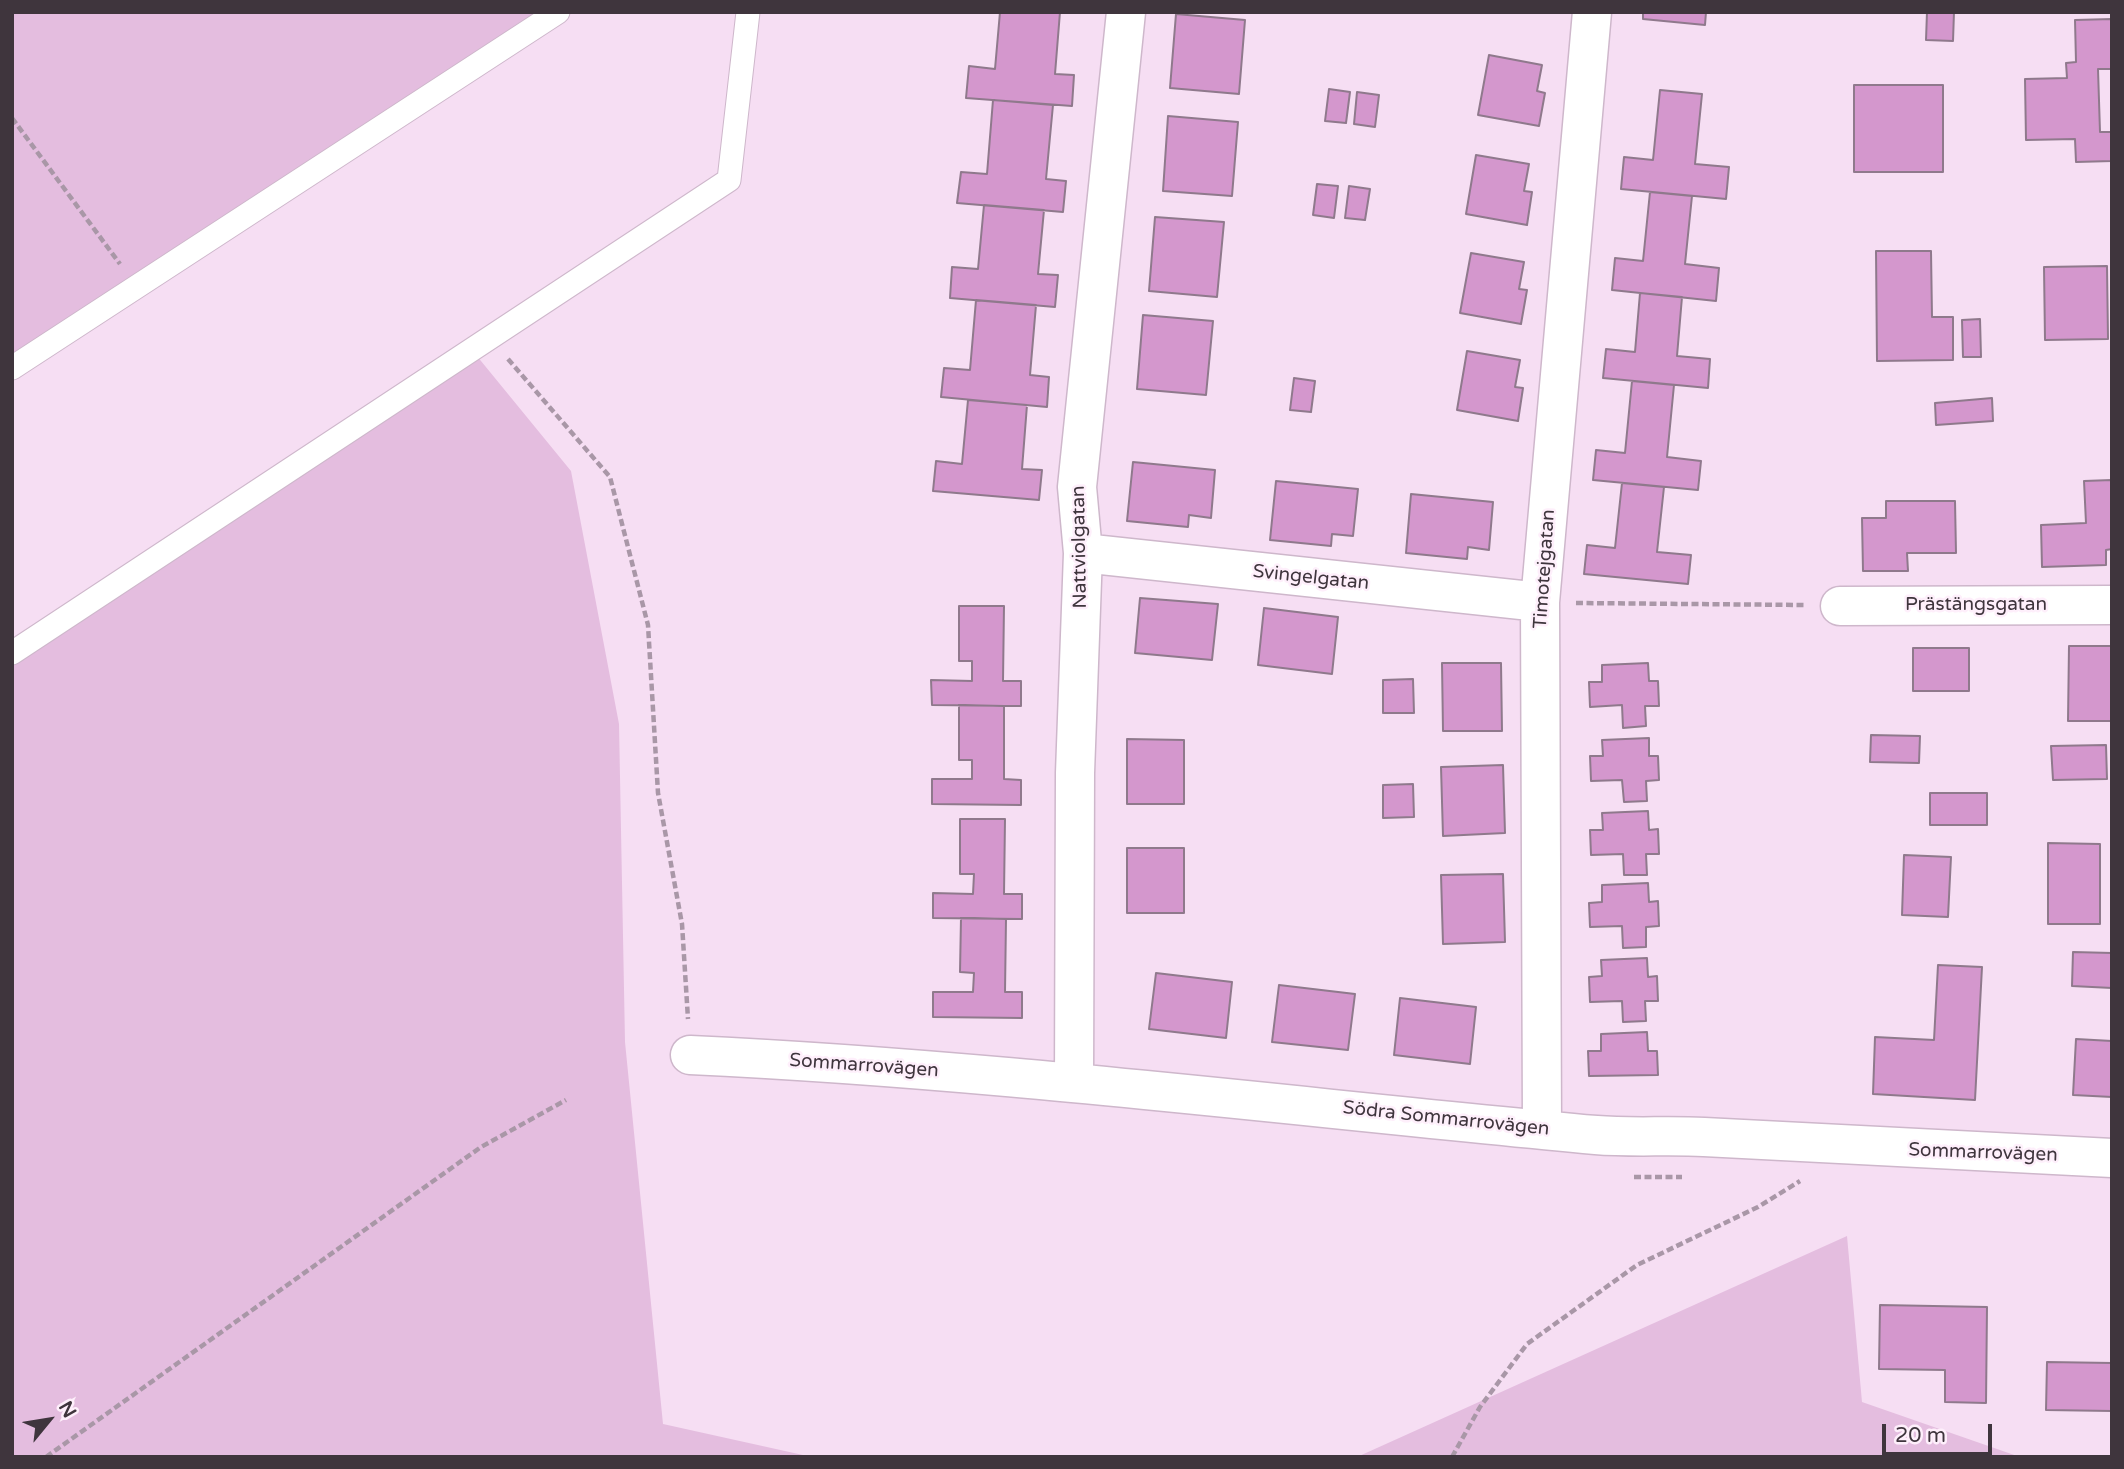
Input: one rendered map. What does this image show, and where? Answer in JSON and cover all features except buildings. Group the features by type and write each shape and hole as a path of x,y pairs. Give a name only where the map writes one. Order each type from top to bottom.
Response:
{"street":[{"name":"Nattviolgatan","path":"1056,1082 1075,773 1083,553 1077,487 1126,12"},
{"name":"Timotejgatan","path":"1542,1128 1540,602 1592,12"},
{"name":"Svingelgatan","path":"1083,553 1540,602"},
{"name":"Prästängsgatan","path":"1840,606 2112,605"},
{"name":"Sommarrovägen","path":"690,1055 822,1061 1056,1082"},
{"name":"Södra Sommarrovägen","path":"1056,1082 1600,1135 1699,1136 1855,1147"},
{"name":"Sommarrovägen","path":"1855,1147 2112,1158"}],"lane":[{"path":"12,368 558,12"},
{"path":"12,653 729,180 748,12"}],"path":[{"path":"12,118 137,287"},
{"path":"490,338 610,477 648,625 658,793 682,924 690,1055"},
{"path":"1540,602 1840,606"},
{"path":"46,1457 481,1147 566,1100"},
{"path":"1452,1457 1480,1407 1527,1344 1637,1265 1758,1207 1801,1180"}],"shaded area":[{"path":"12,12 558,12 12,368"},
{"path":"472,350 571,471 619,724 625,1042 663,1424 812,1457 12,1457 12,653"},
{"path":"1847,1236 1862,1402 2020,1457 1357,1457"}]}
